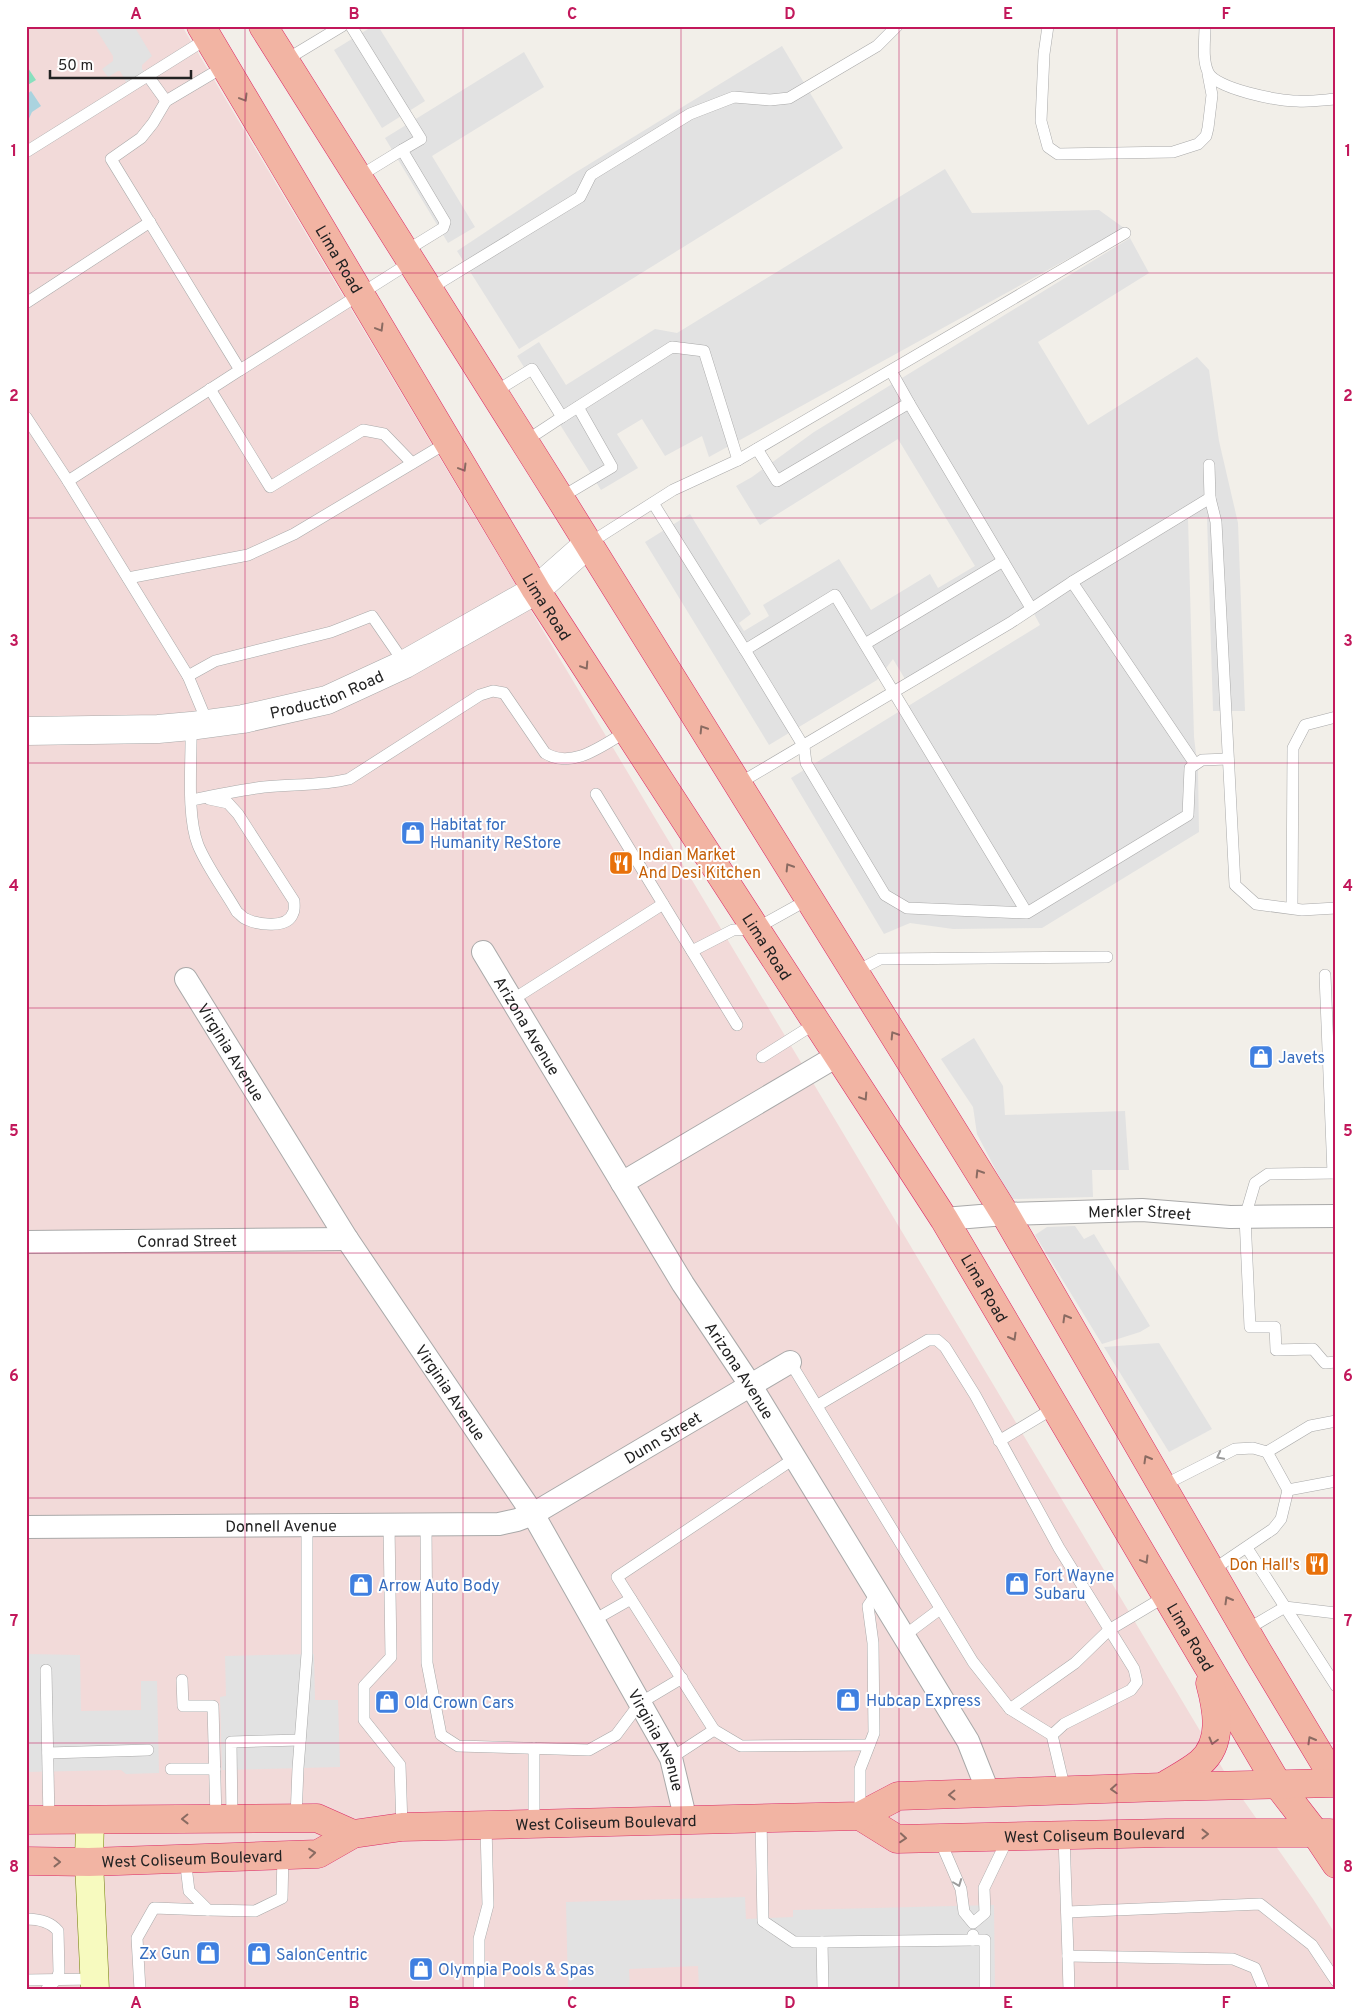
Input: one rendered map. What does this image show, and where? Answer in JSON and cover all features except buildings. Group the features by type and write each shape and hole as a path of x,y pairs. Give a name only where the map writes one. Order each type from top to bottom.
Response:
{"highway":[{"path":"263,26 560,498 1005,1214 1211,1571 1336,1782"},
{"name":"Lima Road","path":"205,32 536,590 944,1219 1278,1785 1326,1833 1336,1864"},
{"path":"1163,1787 1200,1764 1209,1754 1214,1741 1217,1720 1216,1703 1204,1660"},
{"name":"West Coliseum Boulevard","path":"26,1862 89,1862 318,1854 353,1834 402,1827 860,1816 898,1796 1336,1782"},
{"name":"West Coliseum Boulevard","path":"860,1816 897,1839 1166,1833 1326,1833"},
{"path":"38,1820 317,1818 353,1834"}],"main road":[{"path":"90,1820 89,1862 94,1984"}],"street":[{"name":"Production Road","path":"26,731 158,729 200,725 243,719 327,700 405,664 536,590 588,544"},
{"name":"Arizona Avenue","path":"483,952 682,1284 751,1386 968,1741 989,1794"},
{"name":"Virginia Avenue","path":"186,979 347,1239 533,1514 671,1758 686,1821"},
{"path":"622,1183 837,1056"},
{"name":"Merkler Street","path":"944,1219 1005,1214 1142,1210 1245,1217 1336,1216"},
{"name":"Conrad Street","path":"26,1242 347,1239"},
{"name":"Dunn Street","path":"533,1514 790,1362"},
{"name":"Donnell Avenue","path":"26,1527 499,1524 533,1514"}],"lane":[{"path":"284,61 342,26"},
{"path":"350,26 421,139 358,177"},
{"path":"428,290 580,197 591,175 690,114 734,97 770,100 789,98 877,46 897,26"},
{"path":"1048,26 1044,54 1041,121 1048,147 1058,154 1173,152 1198,144 1206,136 1212,95 1206,65 1205,26"},
{"path":"26,152 148,76 205,32"},
{"path":"225,66 166,102 141,138 111,159 240,370"},
{"path":"1208,74 1217,82 1252,93 1297,102 1336,99"},
{"path":"148,76 166,102"},
{"path":"68,481 360,294 443,228 445,222 402,150"},
{"path":"26,303 150,222"},
{"path":"588,544 673,490 758,449 1125,233"},
{"path":"524,442 562,416 672,348 704,351 738,460"},
{"path":"493,393 532,369 562,416"},
{"path":"890,371 1031,608"},
{"path":"210,389 270,488 363,430 384,434 412,463"},
{"path":"758,449 777,481 909,403"},
{"path":"560,498 612,467 578,407"},
{"path":"26,417 68,481 188,676 200,725 192,800 194,827 198,845 237,912 245,919 258,924 276,924 289,920 294,913 294,901 238,814 228,803 211,799 192,800"},
{"path":"128,578 248,555 294,534 448,442"},
{"path":"1209,465 1210,498 1216,522 1235,885 1256,904 1292,908 1336,908"},
{"path":"738,784 804,747 1010,623 1072,582 1210,498"},
{"path":"653,503 804,747 806,763 885,895 907,908 1027,913 1188,815 1190,768 1202,760 1228,759"},
{"path":"866,644 1003,561"},
{"path":"1072,582 1195,764"},
{"path":"745,650 835,595 1027,913"},
{"path":"188,676 215,661 331,632 372,616 405,664"},
{"path":"192,800 265,787 329,784 349,779 480,695 492,691 504,694 544,753 554,758 566,758 589,753 627,731"},
{"path":"1292,908 1293,748 1305,725 1336,717"},
{"path":"596,794 737,1025"},
{"path":"692,951 733,930 755,929 809,899"},
{"path":"512,1000 663,904"},
{"path":"855,972 880,959 1107,957"},
{"path":"1325,975 1334,1173 1268,1174 1255,1183 1245,1217 1250,1327 1275,1327 1276,1350 1313,1348 1325,1363 1336,1362"},
{"path":"762,1057 816,1024"},
{"path":"818,1405 928,1340 937,1340 945,1347 970,1387 1059,1548 1134,1669 1137,1682 1131,1690 1064,1724 1052,1736"},
{"path":"790,1362 818,1405 972,1662 1010,1709 1052,1736 1065,1791"},
{"path":"999,1441 1054,1408"},
{"path":"1266,1452 1310,1426 1336,1421"},
{"path":"1162,1486 1235,1449 1253,1448 1266,1452 1288,1490 1281,1519 1273,1530 1211,1571"},
{"path":"795,1458 617,1577 714,1730 741,1746 869,1744"},
{"path":"1288,1490 1336,1481"},
{"path":"296,1818 307,1654 307,1525"},
{"path":"390,1525 391,1657 364,1686 364,1720 400,1764 402,1827"},
{"path":"426,1525 427,1663 442,1735 458,1746 589,1750 616,1734 640,1703 682,1678"},
{"path":"1247,1548 1336,1686"},
{"path":"860,1816 860,1769 874,1733 873,1653 868,1606 877,1593"},
{"path":"1010,1709 1075,1663 1109,1630 1166,1596"},
{"path":"594,1620 631,1598"},
{"path":"1246,1630 1285,1607 1336,1613"},
{"path":"904,1636 940,1609"},
{"path":"38,1820 48,1753 46,1670"},
{"path":"182,1680 183,1706 213,1706 215,1769 224,1819"},
{"path":"671,1758 714,1730"},
{"path":"224,1819 231,1742 300,1740"},
{"path":"534,1748 534,1824"},
{"path":"48,1753 148,1750"},
{"path":"171,1769 215,1769"},
{"path":"760,1819 763,1921 794,1942 985,1940 985,1990"},
{"path":"479,1990 479,1939 488,1904 486,1826"},
{"path":"974,1923 985,1913 984,1888 1009,1836"},
{"path":"1064,1836 1069,1990"},
{"path":"939,1838 961,1889 964,1912 974,1923 974,1940"},
{"path":"140,1990 137,1938 154,1908 255,1911 282,1898 283,1855"},
{"path":"185,1858 189,1891 208,1910"},
{"path":"1067,1912 1260,1904 1312,1945 1336,1981"},
{"path":"26,1919 46,1921 58,1931 59,1972 57,1979 46,1990"},
{"path":"822,1942 823,1990"},
{"path":"1068,1956 1233,1959 1255,1968 1264,1990"},
{"path":"26,1980 57,1979 94,1984"}],"shaded area":[{"path":"26,26 182,26 1230,1781 1336,1935 1336,1990 26,1990"},
{"path":"94,26 134,26 152,56 142,65 142,69 145,72 126,82 120,71 108,77 102,69 113,61 113,56"},
{"path":"373,26 378,26 425,101 382,128 334,50"},
{"path":"782,46 843,148 519,349 457,251 573,174"},
{"path":"524,52 544,87 432,156 475,227 448,243 385,138"},
{"path":"945,169 972,213 1099,210 1124,228 709,457 702,436 665,456 642,419 617,434 638,468 601,490 517,356 539,342 566,385 655,329 677,333"},
{"path":"1130,238 1149,273 1038,342 1088,425 1197,357 1209,370 1219,441 1238,523 1245,711 1213,711 1207,517 1188,518 1194,737 1198,771 1199,832 1042,928 953,929 910,923 884,934 791,778 1040,625 1031,608 908,684 893,659 877,680 769,745 645,542 690,514 751,614 739,623 744,631 769,616 763,605 839,559 871,610 930,574 938,588 975,566 898,439 760,525 736,486 752,477 814,432"},
{"path":"974,1038 1003,1086 1005,1115 1125,1111 1129,1170 1092,1170 1093,1197 1011,1199 977,1134 973,1107 941,1059"},
{"path":"1075,1226 1084,1239 1094,1234 1150,1326 1140,1332 1102,1344 1035,1235 1047,1227"},
{"path":"1159,1343 1212,1429 1169,1452 1104,1347"},
{"path":"26,1654 80,1655 81,1711 141,1710 141,1681 157,1681 159,1773 126,1774 121,1770 26,1772"},
{"path":"314,1654 315,1700 338,1700 340,1767 222,1770 220,1697 226,1696 225,1656"},
{"path":"745,1897 746,1919 793,1917 793,1910 994,1905 995,1990 699,1990 698,1966 629,1969 630,1990 568,1990 566,1902"}],"green space":[{"path":"26,65 36,80 26,86"}],"water":[{"path":"31,91 41,106 32,112 26,125 26,95"}],"place":[{"name":"Habitat for Humanity ReStore","path":"413,833"},
{"name":"Indian Market And Desi Kitchen","path":"621,863"},
{"name":"Javets","path":"1261,1057"},
{"name":"Don Hall's","path":"1317,1564"},
{"name":"Fort Wayne Subaru","path":"1017,1584"},
{"name":"Arrow Auto Body","path":"361,1585"},
{"name":"Hubcap Express","path":"848,1700"},
{"name":"Old Crown Cars","path":"387,1702"},
{"name":"Zx Gun","path":"208,1953"},
{"name":"SalonCentric","path":"259,1954"},
{"name":"Olympia Pools & Spas","path":"421,1969"}]}
